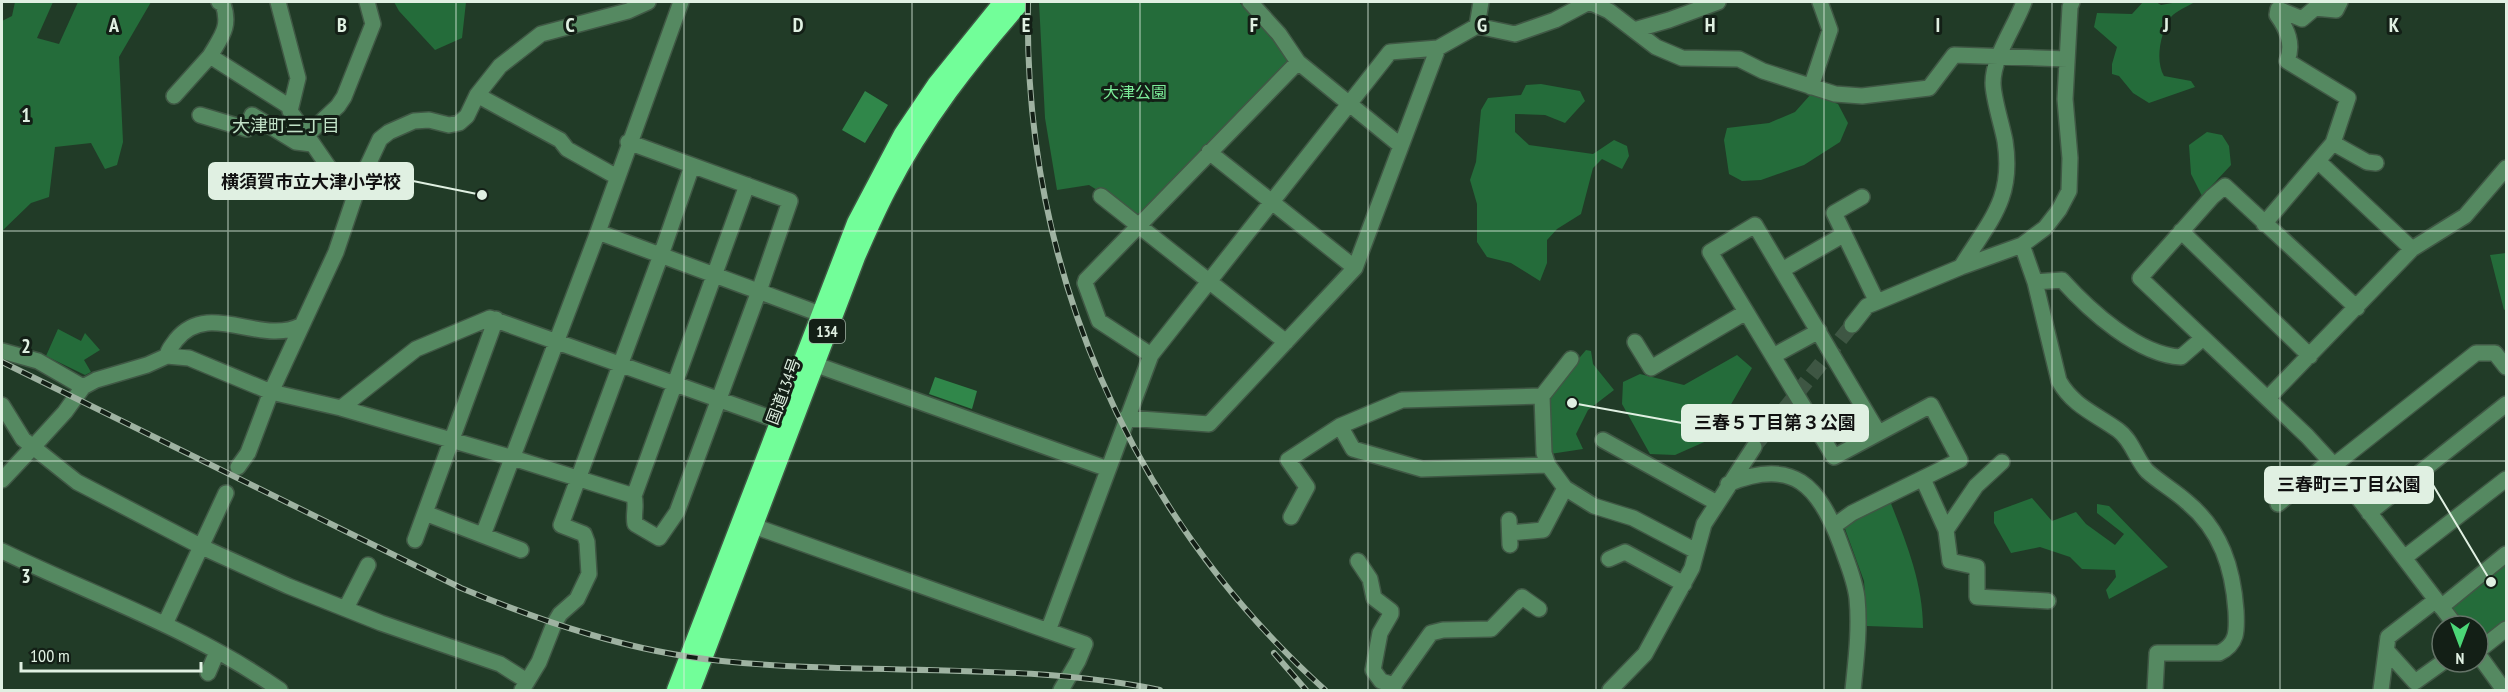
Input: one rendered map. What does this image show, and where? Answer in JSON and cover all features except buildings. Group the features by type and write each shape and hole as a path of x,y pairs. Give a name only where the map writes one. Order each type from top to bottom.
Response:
{"highway":[{"name":"国道134号","path":"691,690 748,524 779,422 856,223 903,135 936,85 1003,2"},
{"name":"国道134号","path":"676,690 748,524 856,257 892,180 946,93 1021,2"}],"street":[{"path":"174,96 210,56 227,26 227,15 223,4 219,2"},
{"path":"278,2 298,78 290,107"},
{"path":"200,115 247,129 252,115 296,142 310,139 344,97 373,24 367,2"},
{"path":"238,467 248,453 271,392 336,252 374,148 390,132 414,121 429,120 449,125 459,123 467,116 477,95 500,66 541,34 628,10 648,2"},
{"path":"483,535 598,232 628,142 681,2"},
{"path":"1250,2 1279,34 1298,62 1401,146"},
{"path":"1477,26 1481,2"},
{"path":"1048,631 1151,355 1348,102 1390,52 1438,48 1477,26 1515,34 1555,20 1589,2 1609,11 1656,47 1682,58 1739,59 1835,94 1862,96 1929,88 1954,55 2067,59"},
{"path":"1634,30 1718,2"},
{"path":"1811,87 1830,30 1820,2"},
{"path":"1961,267 2003,198 2008,166 1993,83 1998,56 2016,25 2024,2"},
{"path":"1852,325 1867,306 1961,267 2022,245 2046,228 2059,210 2069,191 2070,158 2065,99 2070,7 2073,2"},
{"path":"2264,224 2333,143 2348,98 2287,61 2291,51 2286,28 2277,15 2278,9 2302,19 2315,8 2336,10 2340,2"},
{"path":"1126,418 1209,424 1355,268 1438,48"},
{"path":"210,56 290,107 330,169 341,177 359,184"},
{"path":"1151,355 1099,321 1085,283 1091,272 1298,62"},
{"path":"477,95 560,140 567,149 617,177"},
{"path":"628,142 692,166 747,185 790,201 677,512 659,538 635,524 634,496 747,185"},
{"path":"2333,143 2367,162 2376,163"},
{"path":"1209,152 1355,268"},
{"path":"2319,162 2412,249"},
{"path":"2,405 24,439 77,482 202,547 288,586 390,626 500,664 524,686 539,662 554,624 560,614 577,599 589,573 587,542 584,534 561,525 692,166"},
{"path":"2268,398 2412,249 2465,216 2506,168"},
{"path":"2357,308 2225,186 2140,278 2268,398 2332,464 2447,614"},
{"path":"1101,196 1286,342"},
{"path":"1862,197 1834,213 1877,302"},
{"path":"1834,526 1852,513 1960,460 1931,405 1834,457 1710,252 1755,225 1878,432"},
{"path":"2181,231 2310,356"},
{"path":"598,232 820,314"},
{"path":"1782,270 1843,235"},
{"path":"2022,245 2035,282 2059,381 2067,396 2120,431 2147,470 2189,503 2209,525 2228,558 2235,601 2237,634 2233,642 2228,649 2219,653 2157,653 2156,690"},
{"path":"2035,282 2061,280 2099,318 2146,347 2168,357 2181,357 2203,338"},
{"path":"1635,342 1651,368 1746,312"},
{"path":"341,408 416,348 490,318 779,422"},
{"path":"415,540 496,319"},
{"path":"167,356 168,351 183,332 193,325 216,323 280,331 293,330 302,325"},
{"path":"1773,356 1819,331"},
{"path":"2,351 38,361 83,387"},
{"path":"2278,504 2476,354 2495,353 2506,367"},
{"path":"2,480 65,412 83,387 96,380 147,365 167,356 189,358 271,392 341,408 577,477 634,496"},
{"path":"1571,360 1542,396 1544,453 1548,465 1565,488 1594,506 1633,518 1696,551"},
{"path":"814,364 1108,469"},
{"path":"1291,517 1307,487 1288,460 1340,426 1402,400 1542,396"},
{"path":"2369,513 2506,404"},
{"path":"1340,426 1353,448 1422,469 1548,465"},
{"path":"1603,440 1717,502"},
{"path":"1610,690 1645,654 1684,584 1704,525 1728,484 1754,447"},
{"path":"1946,530 1976,486 2001,462"},
{"path":"1728,484 1751,475 1776,473 1795,478 1815,493 1834,526 1857,596 1858,629 1853,690"},
{"path":"1923,479 1946,530 1950,561 1977,567 1977,597 2048,601"},
{"path":"2404,558 2506,479"},
{"path":"1510,533 1543,530 1565,488"},
{"path":"165,624 226,493"},
{"path":"425,513 521,550"},
{"path":"748,524 1085,644 1061,690"},
{"path":"2,551 165,624 257,674 280,690"},
{"path":"1609,559 1625,552 1684,584"},
{"path":"2381,690 2388,637 2439,604 2506,554"},
{"path":"1358,561 1370,579 1374,598 1391,611 1380,633 1373,664 1376,676 1394,687 1431,633 1443,630 1491,629 1522,597 1539,609"},
{"path":"346,608 368,565"},
{"path":"2490,643 2506,629"},
{"path":"2387,651 2415,682 2430,671"},
{"path":"208,673 217,652"},
{"path":"2490,670 2504,690"}],"green space":[{"path":"15,2 53,2 37,38 59,44 78,2 151,2 119,57 123,142 117,165 105,169 91,143 55,147 49,197 31,203 2,231 2,21 12,16"},
{"path":"394,2 466,2 462,38 435,50 399,11"},
{"name":"大津公園","path":"1039,2 1239,2 1295,64 1139,216 1089,185 1057,190 1045,118"},
{"path":"2143,2 2156,2 2161,5 2195,2 2171,17 2162,39 2159,55 2164,76 2191,81 2195,87 2149,103 2133,93 2119,76 2112,74 2112,64 2117,47 2094,27 2097,13 2132,14"},
{"path":"1541,84 1580,91 1585,101 1565,123 1545,115 1515,114 1515,132 1529,145 1593,154 1614,140 1627,146 1629,156 1622,169 1602,159 1593,168 1581,214 1557,229 1547,240 1547,263 1540,281 1511,263 1487,257 1477,242 1477,204 1470,180 1476,162 1481,110 1488,98 1521,95 1526,85"},
{"path":"1811,94 1838,104 1848,123 1840,142 1804,165 1761,180 1742,181 1729,174 1724,140 1727,128 1769,123 1795,112"},
{"path":"2207,132 2222,135 2229,146 2231,165 2202,196 2191,174 2189,145"},
{"path":"2506,253 2506,309 2504,310 2490,255"},
{"path":"58,329 81,341 85,333 100,350 84,360 91,372 85,375 46,356"},
{"path":"1586,350 1591,351 1593,364 1614,390 1588,410 1576,434 1583,449 1550,454 1547,396"},
{"path":"1737,355 1752,368 1711,439 1675,455 1650,454 1622,404 1623,382 1640,374 1684,385"},
{"path":"2032,498 2052,521 2076,512 2086,524 2115,545 2124,534 2097,513 2097,504 2109,506 2168,567 2109,599 2106,590 2116,577 2115,570 2082,569 2070,557 2040,547 2011,553 1994,523 1994,512"},
{"path":"1890,501 1917,579 1923,628 1867,626 1864,581 1844,526"},
{"path":"2506,558 2506,620 2490,633 2490,614 2452,614 2446,606"}],"shaded area":[{"path":"865,91 888,105 865,143 842,130"},
{"path":"935,377 977,391 972,409 929,394"}],"tunnel":[{"path":"1754,447 1852,325"}],"railway":[{"path":"1028,2 1031,100 1045,196 1068,289 1101,379 1144,464 1195,545 1256,620 1325,690"},
{"path":"2,362 461,588 525,613 589,634 655,651 722,661 832,668 1052,675 1160,690"},
{"path":"1274,653 1306,690"}],"place":[{"name":"横須賀市立大津小学校","path":"482,195"},
{"name":"三春５丁目第３公園","path":"1572,403"},
{"name":"三春町三丁目公園","path":"2491,582"}],"district":[{"name":"大津町三丁目","path":"286,125"}]}
